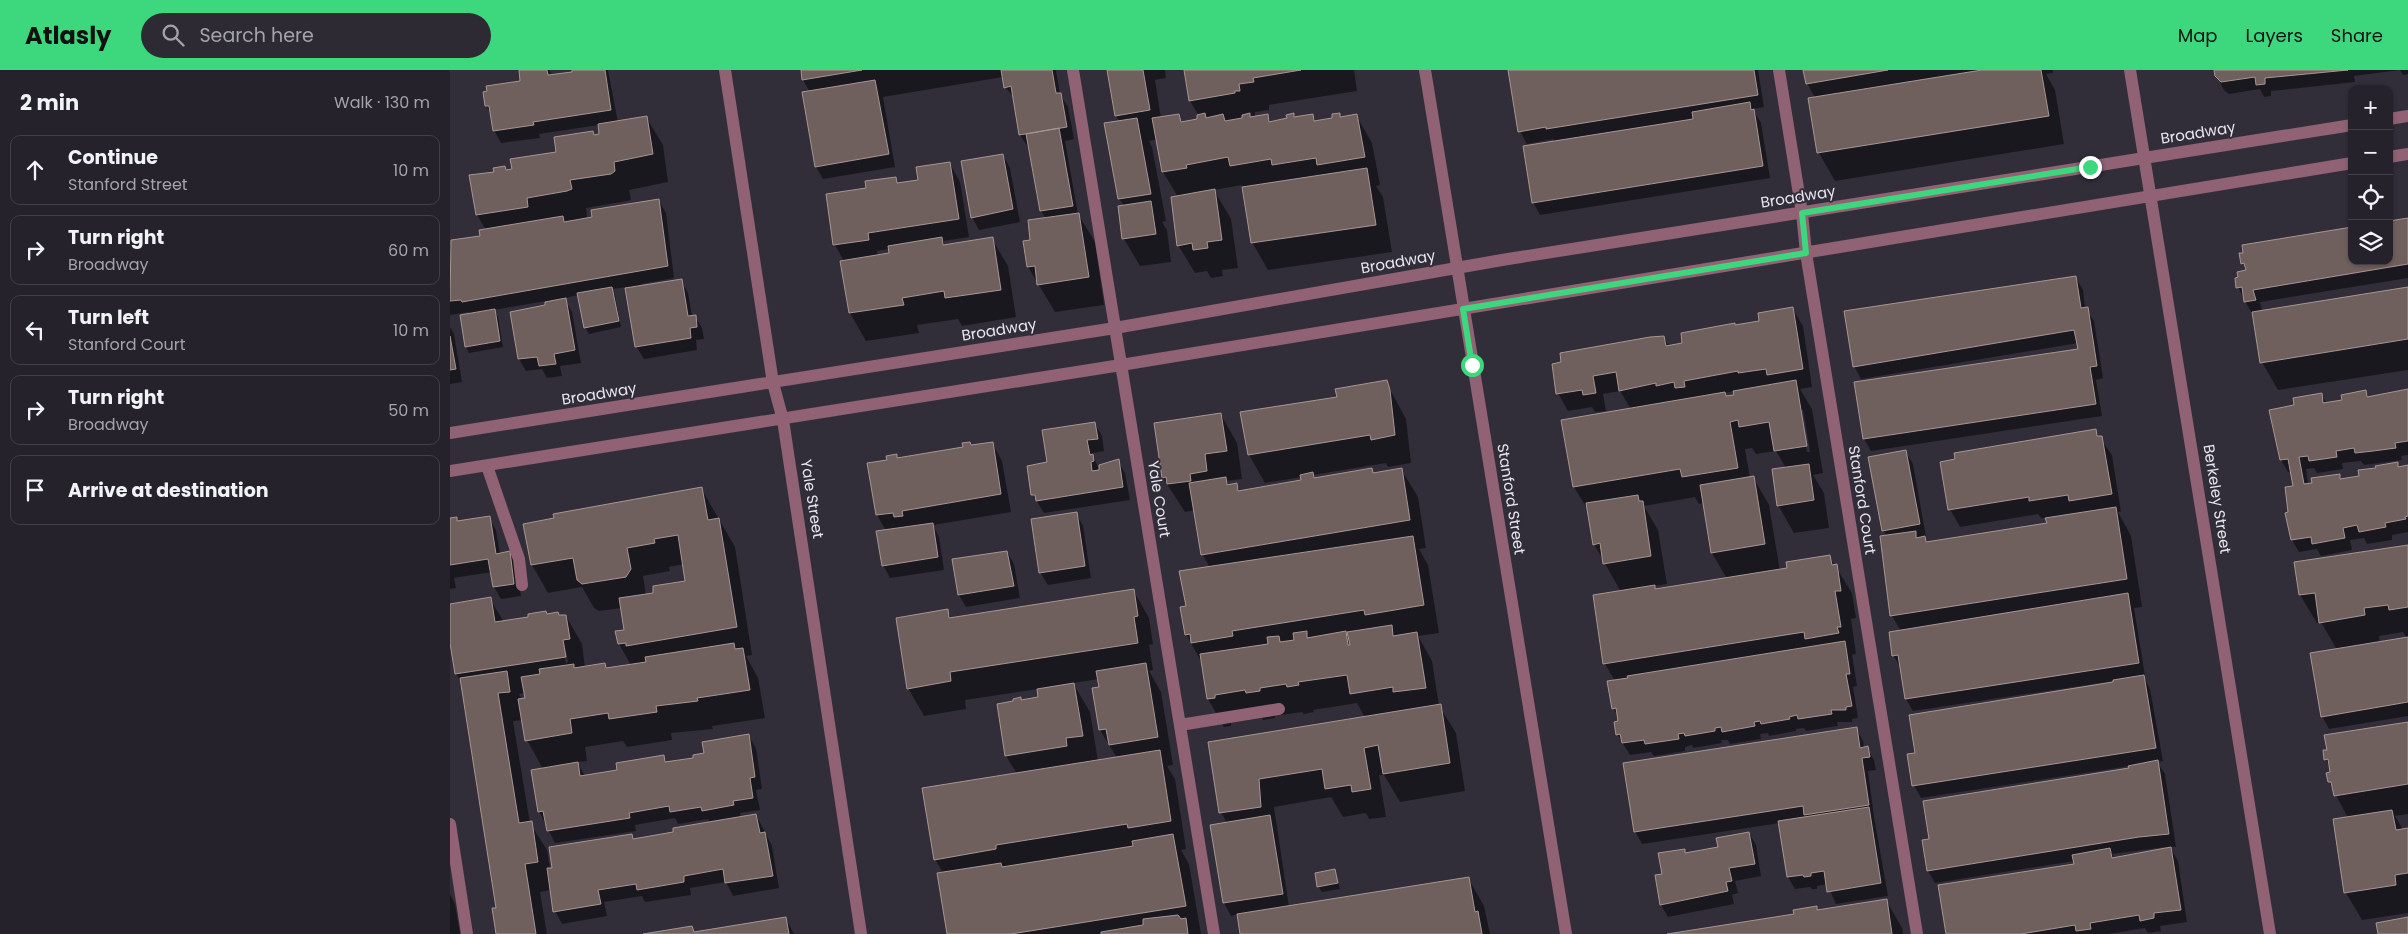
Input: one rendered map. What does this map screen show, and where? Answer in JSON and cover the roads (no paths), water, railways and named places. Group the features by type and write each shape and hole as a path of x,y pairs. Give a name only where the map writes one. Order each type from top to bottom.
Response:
{"street":[{"name":"Yale Street","path":"725,70 773,383 783,420 861,934"},
{"name":"Yale Court","path":"1073,70 1214,934"},
{"name":"Stanford Street","path":"1425,70 1566,934"},
{"name":"Stanford Court","path":"1778,70 1917,934"},
{"name":"Berkeley Street","path":"2130,70 2270,934"},
{"path":"2393,118 2408,116"},
{"name":"Broadway","path":"450,433 1115,328 1457,268 2348,126"},
{"path":"2393,156 2408,154"},
{"path":"450,471 783,420 2348,164"},
{"path":"488,466 519,559 522,585"},
{"path":"1180,725 1280,709"},
{"path":"450,824 467,934"}]}
